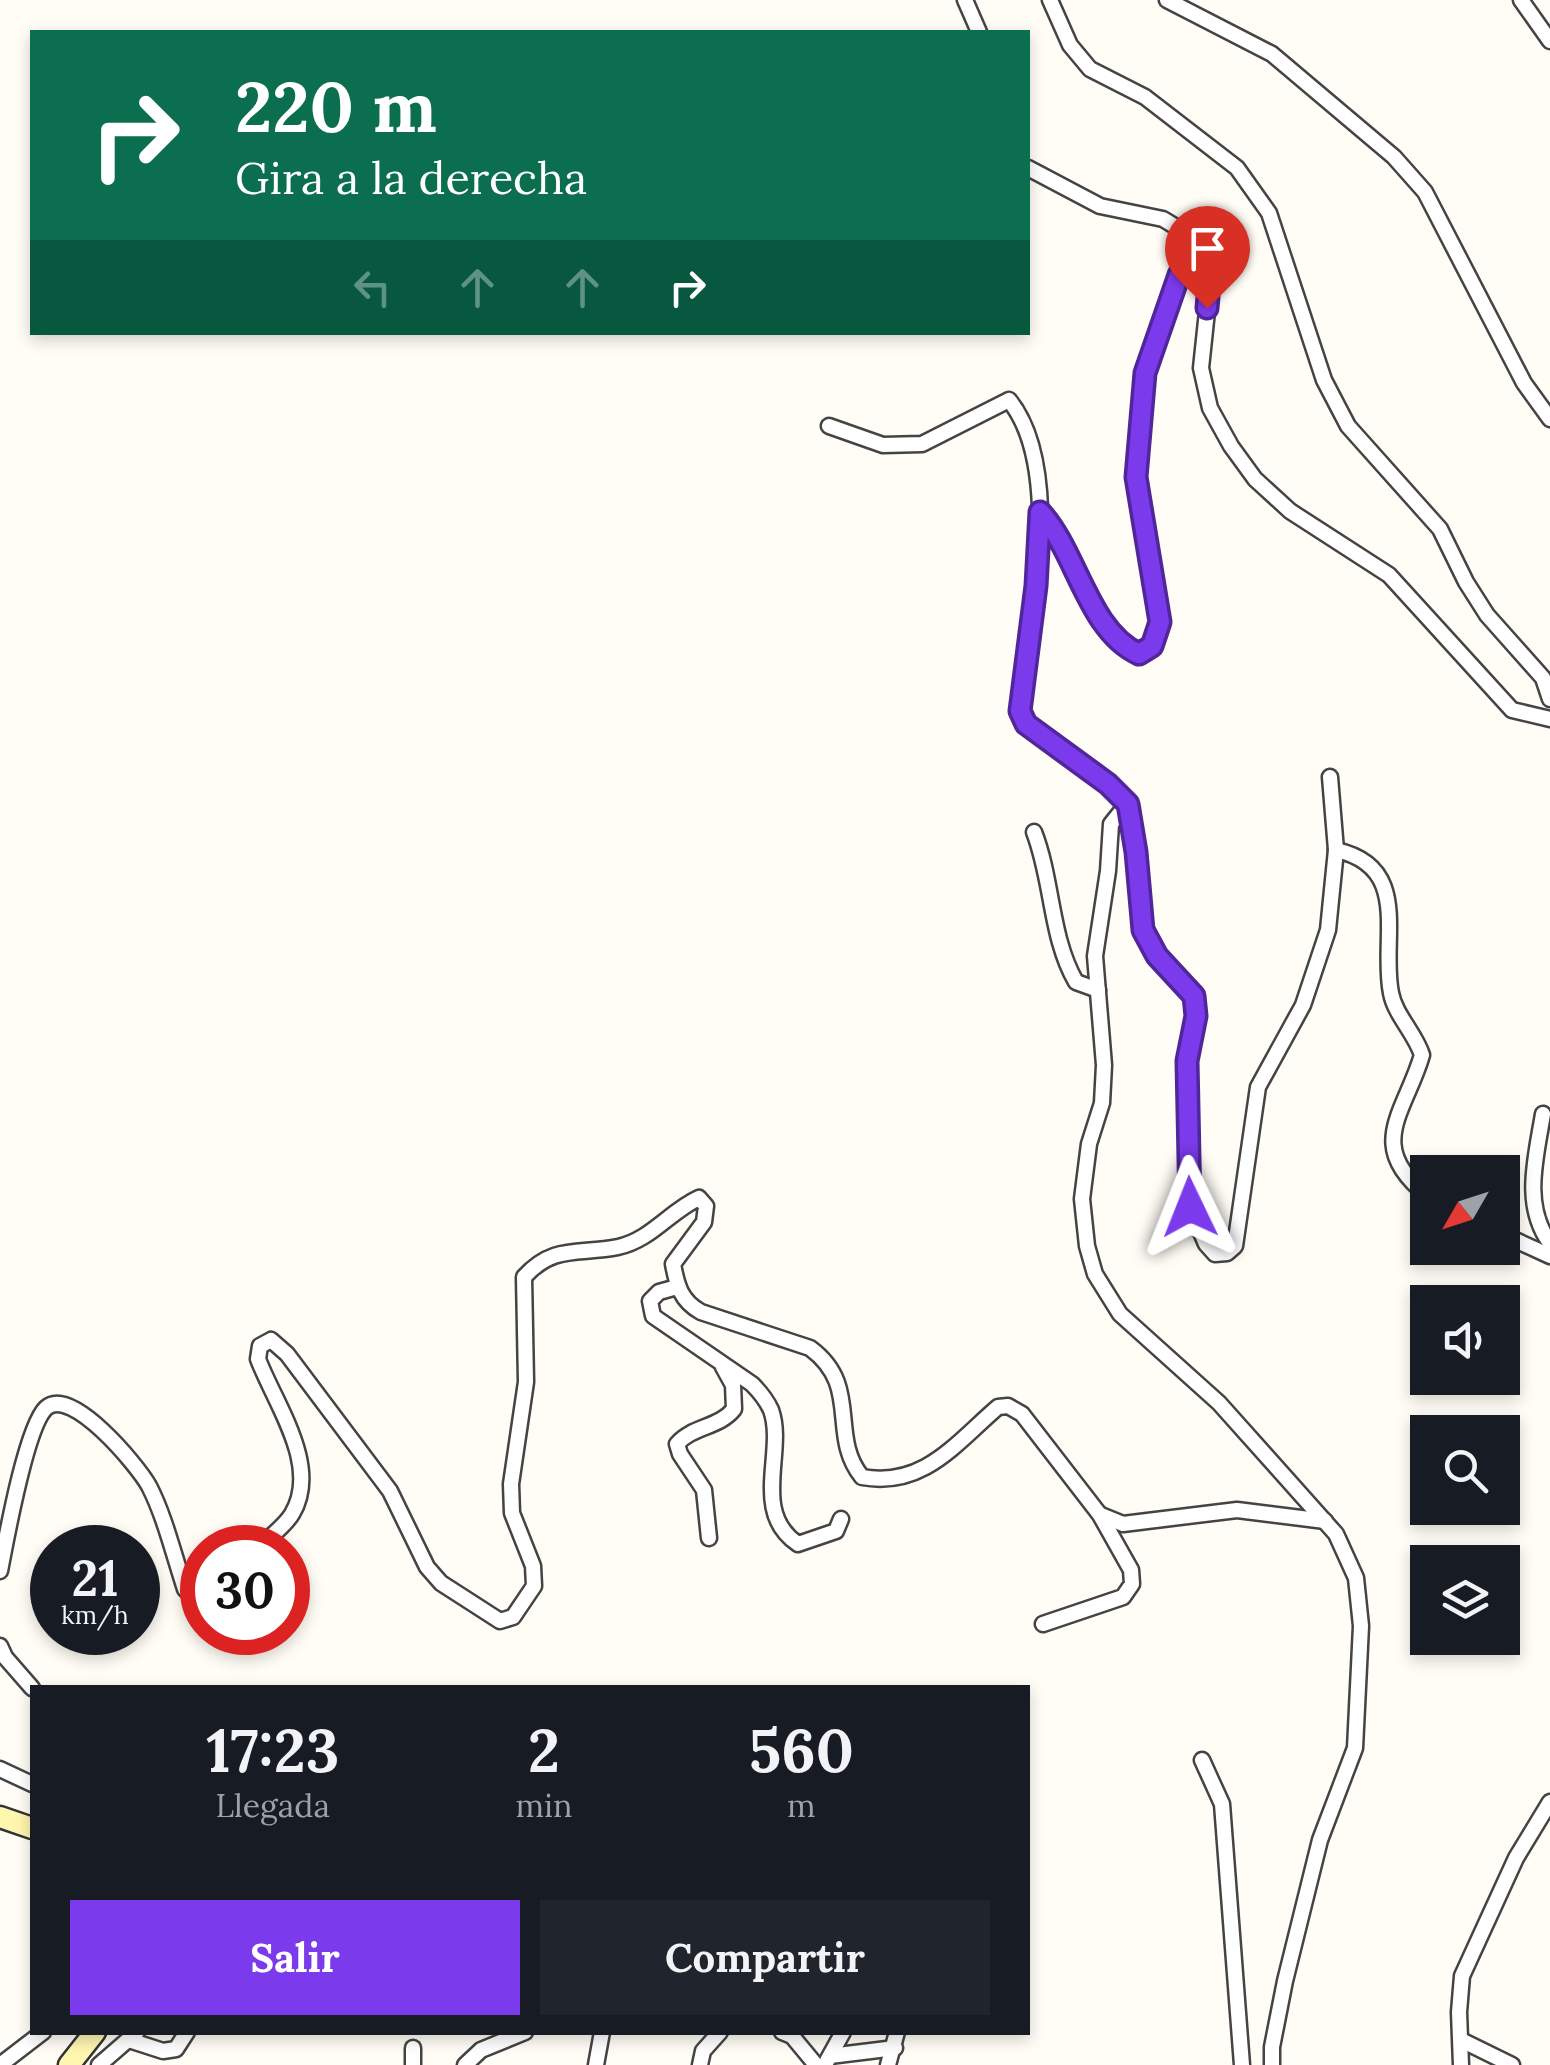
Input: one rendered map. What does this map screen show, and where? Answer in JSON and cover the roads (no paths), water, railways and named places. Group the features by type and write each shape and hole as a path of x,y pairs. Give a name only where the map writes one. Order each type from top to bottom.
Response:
{"street":[{"path":"965,0 978,30"},
{"path":"1050,0 1070,45 1090,70 1145,97 1237,168 1248,183 1269,214 1324,380 1348,426 1440,529 1487,615 1543,678 1550,699"},
{"path":"1166,0 1272,54 1394,157 1425,192 1524,384 1550,419"},
{"path":"1522,0 1550,41"},
{"path":"1030,169 1100,206 1163,219 1196,239 1207,258 1210,283 1201,368 1210,408 1255,479 1290,511 1389,574 1512,710 1550,720"},
{"path":"1040,512 1056,530 1105,627 1126,648 1139,654 1152,646 1160,622 1136,477 1145,373 1179,275 1196,239"},
{"path":"829,426 883,445 922,444 1009,400 1022,416 1034,460 1040,512 1036,586 1020,711 1026,724 1108,784 1128,804 1143,930 1157,956 1194,996 1196,1016 1187,1061 1190,1207 1206,1244 1215,1254 1227,1253 1235,1246 1258,1088 1303,1005 1328,930 1336,850 1330,777"},
{"path":"1128,804 1112,824 1095,956 1104,1065 1102,1103 1089,1144 1082,1200 1087,1246 1095,1274 1120,1314 1219,1403 1326,1522 1336,1534 1356,1578 1361,1626 1355,1748 1320,1840 1285,1981 1272,2065"},
{"path":"1034,832 1045,862 1062,958 1076,982 1098,990"},
{"path":"1336,850 1364,860 1382,881 1390,913 1391,995 1416,1036 1422,1055 1394,1123 1393,1147 1399,1165 1410,1179"},
{"path":"1544,1114 1534,1170 1533,1206 1550,1242"},
{"path":"282,1525 292,1514 302,1485 298,1450 258,1359 260,1346 271,1340 286,1354 390,1491 427,1567 441,1583 500,1621 514,1617 534,1586 533,1566 512,1513 510,1484 526,1382 524,1277 552,1254 620,1246 644,1238 700,1198 706,1206 704,1222 673,1264 677,1287 689,1306 701,1312 810,1348 825,1359 840,1387 848,1460 862,1476 884,1481 921,1472 998,1407 1008,1406 1022,1414 1100,1515 1131,1570 1132,1584 1123,1597 1043,1624"},
{"path":"1520,1242 1550,1256"},
{"path":"677,1287 659,1292 650,1301 653,1316 752,1384 764,1396 772,1414 772,1499 783,1534 798,1544 836,1531 841,1520"},
{"path":"709,1538 704,1490 678,1444 684,1436 724,1421 734,1409 733,1386 723,1366"},
{"path":"0,1572 14,1494 39,1420 47,1407 57,1403 72,1405 128,1457 149,1487 180,1575"},
{"path":"1100,1515 1123,1524 1237,1510 1326,1522"},
{"path":"0,1646 30,1686"},
{"path":"1202,1760 1222,1804 1242,2065"},
{"path":"0,1769 30,1783"},
{"path":"1461,2065 1462,1976 1516,1858 1550,1802"},
{"path":"0,1817 30,1827"},
{"path":"0,2065 39,2035"},
{"path":"69,2065 94,2035"},
{"path":"99,2065 133,2036 163,2051 176,2049 185,2035"},
{"path":"465,2065 481,2050 518,2035"},
{"path":"596,2065 601,2035"},
{"path":"700,2065 702,2051 717,2035"},
{"path":"790,2035 823,2062"},
{"path":"823,2062 842,2035"},
{"path":"823,2062 896,2040"},
{"path":"888,2065 896,2040"},
{"path":"1461,2040 1512,2065"},
{"path":"18,2065 27,2044"},
{"path":"414,2048 414,2065"}]}
